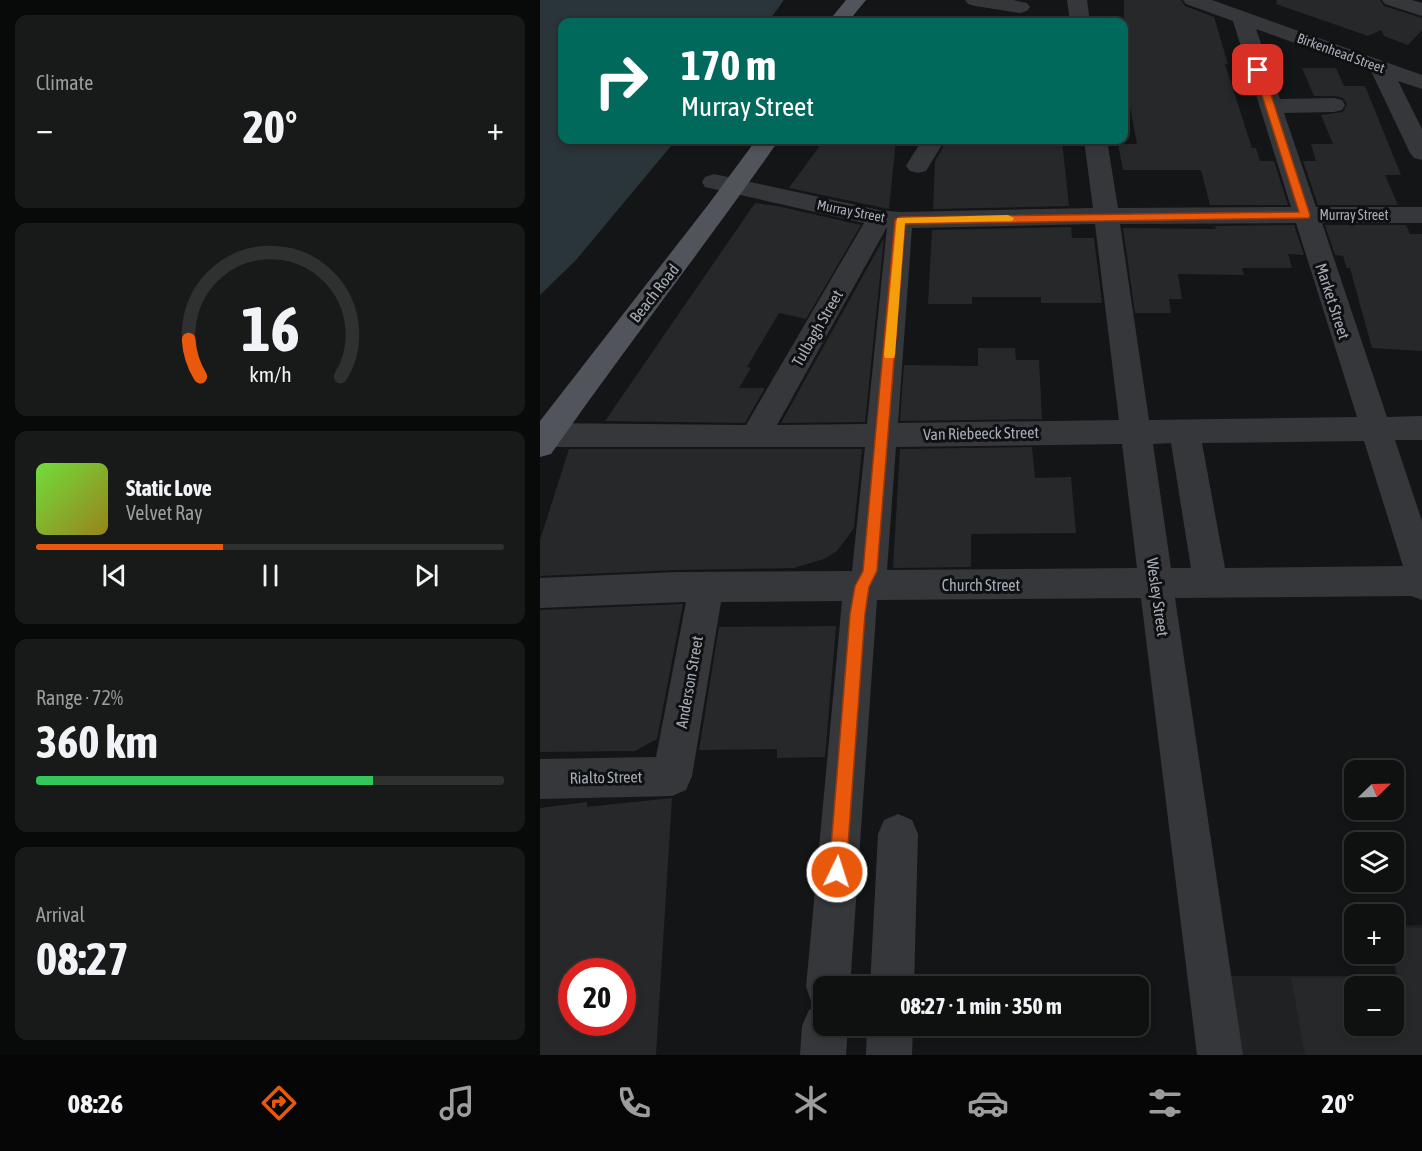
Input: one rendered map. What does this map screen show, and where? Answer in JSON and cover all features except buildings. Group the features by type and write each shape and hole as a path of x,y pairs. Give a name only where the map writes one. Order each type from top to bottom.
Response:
{"main road":[{"path":"841,18 856,0"},
{"path":"855,18 870,0"},
{"name":"Beach Road","path":"724,184 745,144"},
{"name":"Beach Road","path":"541,433 724,184 763,144"}],"street":[{"path":"975,0 1026,3"},
{"path":"1077,0 1079,18"},
{"name":"Birkenhead Street","path":"1193,0 1422,82"},
{"path":"1392,0 1422,10"},
{"path":"1006,18 1026,3"},
{"name":"Market Street","path":"1242,18 1420,565 1422,582"},
{"path":"1380,67 1422,153"},
{"path":"1270,106 1334,105"},
{"path":"918,166 931,144"},
{"name":"Wesley Street","path":"1097,144 1220,1055"},
{"name":"Murray Street","path":"724,184 890,219 1422,215"},
{"path":"829,976 858,614 862,586 870,571 883,435 890,219"},
{"name":"Tulbagh Street","path":"755,437 890,219"},
{"name":"Van Riebeeck Street","path":"541,433 755,437 1422,429"},
{"path":"1184,431 1211,582"},
{"name":"Church Street","path":"540,593 706,587 1422,582"},
{"name":"Anderson Street","path":"672,776 706,587"},
{"name":"Rialto Street","path":"540,779 672,776"},
{"path":"892,976 898,834"},
{"path":"823,1055 824,1036"},
{"path":"889,1055 890,1036"}],"shaded area":[{"path":"540,0 784,0 771,18 558,18 558,144 673,144 576,260 540,295"},
{"path":"1422,925 1422,1055 1222,1055 1211,976 1344,976 1344,1036 1404,1036 1404,976 1396,976 1394,964 1404,964 1404,926"}],"slow traffic":[{"path":"889,355 900,220 1008,218"}],"route":[{"path":"837,872 858,614 862,586 870,571 900,220 1305,215 1258,70"}]}
